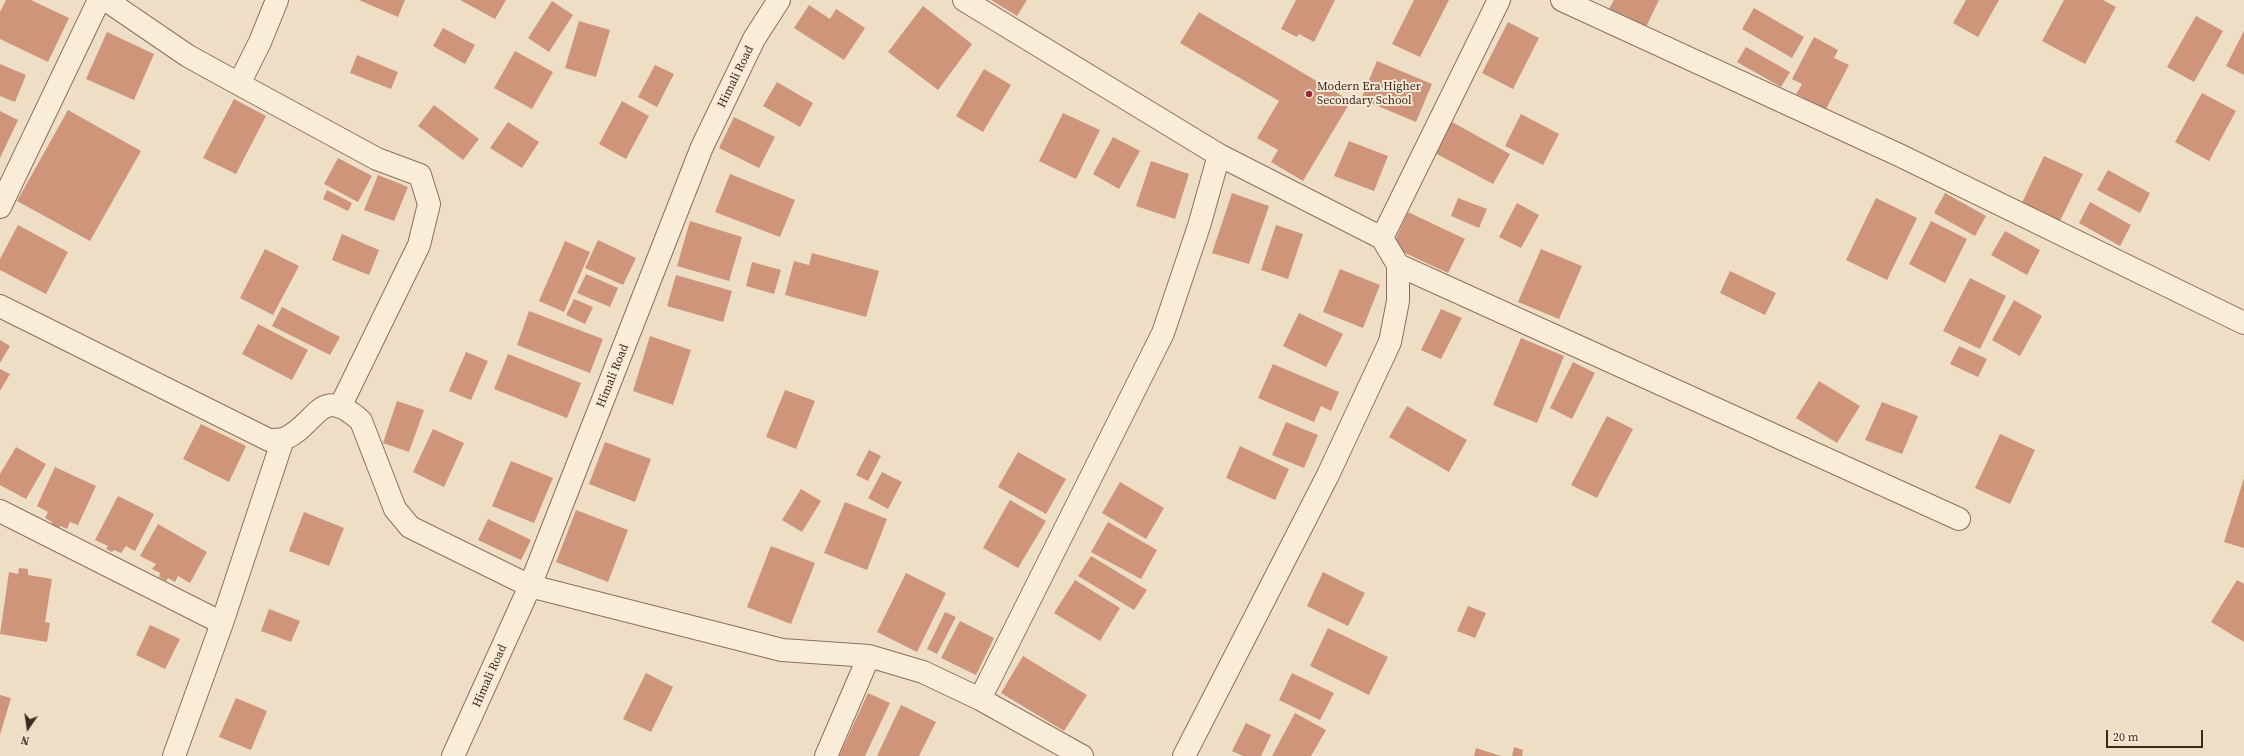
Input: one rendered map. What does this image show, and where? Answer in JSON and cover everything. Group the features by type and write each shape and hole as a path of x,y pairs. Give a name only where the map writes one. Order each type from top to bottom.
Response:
{"street":[{"path":"0,207 99,0"},
{"path":"106,0 188,56 377,159 420,175 429,204 419,245 340,407"},
{"path":"239,84 260,42 276,0"},
{"name":"Himali Road","path":"454,756 530,586 702,147 754,40 779,0"},
{"path":"964,0 1219,154 1382,238 1398,265 1398,301 1390,342 1328,475 1184,756"},
{"path":"1382,238 1499,0"},
{"path":"1562,0 1899,155 2244,323"},
{"path":"980,699 1163,334 1199,226 1219,154"},
{"path":"1398,265 1959,519"},
{"path":"0,306 269,440 283,439 311,419 319,409 328,406 340,407 351,412 361,421 395,509 410,527 530,586 782,650 869,656 923,672 980,699 1082,756"},
{"path":"174,756 222,623 283,439"},
{"path":"0,511 222,623"},
{"path":"826,756 869,656"}],"building":[{"path":"6,0 31,0 69,18 48,62 0,39 0,12"},
{"path":"359,0 405,0 398,17"},
{"path":"460,0 506,0 495,19"},
{"path":"991,0 1027,0 1017,16"},
{"path":"1296,0 1335,0 1314,42 1299,34 1297,37 1281,29"},
{"path":"1414,0 1449,0 1420,57 1392,44"},
{"path":"1614,0 1659,0 1646,27 1609,9"},
{"path":"1966,0 1999,0 1978,37 1953,23"},
{"path":"2064,0 2103,0 2116,7 2085,64 2042,41"},
{"path":"552,1 573,15 549,52 528,38"},
{"path":"809,5 830,19 836,9 865,28 844,60 794,28"},
{"path":"923,6 972,44 938,90 888,52"},
{"path":"1754,8 1804,37 1792,58 1742,29"},
{"path":"1199,12 1351,101 1303,181 1271,162 1278,150 1257,138 1279,101 1180,43"},
{"path":"2196,16 2223,31 2194,82 2167,67"},
{"path":"579,21 610,30 596,77 565,68"},
{"path":"1508,22 1539,38 1513,89 1482,73"},
{"path":"443,28 475,45 465,64 433,46"},
{"path":"2244,31 2244,75 2226,66"},
{"path":"107,32 154,54 134,100 86,79"},
{"path":"1814,37 1838,50 1834,58 1849,65 1826,109 1796,94 1802,84 1792,79"},
{"path":"1746,47 1790,72 1781,87 1737,62"},
{"path":"515,51 553,72 532,109 494,88"},
{"path":"357,55 398,72 391,89 350,73"},
{"path":"1377,61 1432,84 1416,122 1361,99"},
{"path":"0,64 26,75 15,102 0,96"},
{"path":"655,65 674,74 657,107 638,97"},
{"path":"984,69 1011,85 983,132 956,116"},
{"path":"777,82 813,103 800,127 763,106"},
{"path":"2202,93 2236,111 2209,161 2175,142"},
{"path":"234,99 266,116 236,174 203,158"},
{"path":"622,101 649,116 626,159 599,144"},
{"path":"434,105 479,139 463,160 418,126"},
{"path":"68,110 141,151 90,241 17,201"},
{"path":"0,111 18,120 0,158"},
{"path":"1063,113 1100,130 1076,179 1039,161"},
{"path":"1521,114 1559,134 1543,165 1505,146"},
{"path":"734,117 775,137 759,168 719,148"},
{"path":"508,122 539,142 522,168 490,148"},
{"path":"1452,122 1510,154 1493,184 1435,153"},
{"path":"1113,137 1140,151 1119,189 1093,174"},
{"path":"1349,141 1388,156 1374,191 1334,176"},
{"path":"2044,156 2083,174 2058,225 2020,207"},
{"path":"338,158 372,176 358,202 324,184"},
{"path":"1151,161 1189,174 1175,219 1136,206"},
{"path":"2108,170 2150,193 2140,213 2097,190"},
{"path":"730,174 795,200 780,237 715,212"},
{"path":"378,175 408,187 394,221 364,210"},
{"path":"327,190 352,203 348,211 323,199"},
{"path":"1232,193 1269,206 1249,264 1212,253"},
{"path":"1945,193 1986,216 1975,236 1934,213"},
{"path":"1458,198 1487,209 1479,228 1451,216"},
{"path":"1876,198 1917,218 1887,280 1846,260"},
{"path":"2090,202 2131,225 2120,246 2079,223"},
{"path":"1517,203 1539,215 1521,248 1499,237"},
{"path":"1408,212 1465,239 1448,273 1392,247"},
{"path":"690,221 742,237 729,281 677,266"},
{"path":"1931,221 1967,239 1945,283 1909,264"},
{"path":"18,225 68,252 46,294 0,270 0,259"},
{"path":"1276,225 1303,234 1288,279 1261,270"},
{"path":"2005,231 2040,250 2027,275 1991,255"},
{"path":"342,234 379,250 369,275 332,260"},
{"path":"598,240 636,258 623,285 585,268"},
{"path":"565,241 590,252 564,312 539,301"},
{"path":"265,249 299,266 273,315 240,298"},
{"path":"1541,249 1582,266 1559,319 1518,302"},
{"path":"812,253 879,271 866,317 785,295 794,261 809,265"},
{"path":"752,262 781,270 774,294 746,286"},
{"path":"1340,269 1380,285 1363,328 1323,312"},
{"path":"1730,271 1776,293 1765,315 1720,293"},
{"path":"586,274 618,288 610,307 577,293"},
{"path":"676,275 732,291 723,322 667,306"},
{"path":"1970,278 2006,296 1980,349 1943,331"},
{"path":"574,299 593,307 585,324 566,315"},
{"path":"2014,300 2042,316 2020,356 1992,340"},
{"path":"282,307 340,337 330,355 272,326"},
{"path":"1441,309 1462,318 1441,359 1421,350"},
{"path":"529,311 603,339 590,373 517,345"},
{"path":"1299,313 1343,334 1326,367 1283,346"},
{"path":"258,324 308,350 292,380 242,354"},
{"path":"650,336 691,350 673,405 633,391"},
{"path":"1521,338 1564,356 1537,423 1493,405"},
{"path":"0,340 10,346 0,363"},
{"path":"1959,346 1987,359 1978,377 1950,364"},
{"path":"466,352 488,361 471,400 449,391"},
{"path":"508,354 581,383 567,418 494,389"},
{"path":"1573,362 1595,373 1572,419 1550,408"},
{"path":"1273,364 1339,392 1331,411 1321,406 1314,422 1258,398"},
{"path":"0,369 10,374 0,391"},
{"path":"1819,381 1860,406 1837,443 1796,418"},
{"path":"785,390 815,401 796,449 766,437"},
{"path":"397,401 424,410 409,452 383,443"},
{"path":"1882,402 1918,416 1902,454 1865,440"},
{"path":"1407,406 1467,440 1449,472 1389,437"},
{"path":"1607,416 1633,429 1597,498 1571,485"},
{"path":"1286,422 1318,435 1304,468 1272,455"},
{"path":"201,424 246,446 229,482 183,459"},
{"path":"433,429 464,443 444,487 413,472"},
{"path":"2000,434 2035,450 2010,504 1975,488"},
{"path":"605,442 651,459 635,502 589,484"},
{"path":"1240,446 1289,469 1275,500 1226,478"},
{"path":"16,447 46,464 26,499 0,485 0,474"},
{"path":"869,450 881,456 868,481 856,475"},
{"path":"1018,452 1066,479 1046,514 998,487"},
{"path":"511,461 553,478 534,523 492,506"},
{"path":"55,467 96,486 78,525 70,522 67,529 60,526 59,529 51,526 52,522 45,518 48,512 37,506"},
{"path":"882,472 902,482 888,509 868,498"},
{"path":"2244,478 2244,548 2224,542"},
{"path":"1120,482 1164,508 1146,539 1102,513"},
{"path":"801,489 821,501 802,532 782,520"},
{"path":"118,496 154,514 135,551 126,546 121,553 114,550 112,552 106,549 108,546 95,540"},
{"path":"1010,500 1046,521 1018,568 983,548"},
{"path":"845,502 887,519 867,570 824,553"},
{"path":"576,510 628,530 608,582 556,562"},
{"path":"304,512 344,528 329,566 289,551"},
{"path":"488,519 531,540 521,560 478,540"},
{"path":"1108,522 1157,550 1141,579 1091,552"},
{"path":"158,524 207,552 190,583 178,576 175,582 168,578 166,581 159,577 160,573 152,569 156,564 140,556"},
{"path":"771,546 815,563 791,624 747,607"},
{"path":"1091,556 1147,590 1134,610 1078,576"},
{"path":"19,568 28,569 28,575 52,579 45,622 50,623 47,642 0,634 9,572 18,574"},
{"path":"1323,572 1365,593 1348,626 1307,606"},
{"path":"906,573 946,593 917,652 877,632"},
{"path":"1075,580 1120,608 1100,641 1054,613"},
{"path":"2237,580 2244,584 2244,642 2211,622"},
{"path":"1468,606 1486,613 1475,638 1457,631"},
{"path":"269,609 300,621 291,642 261,631"},
{"path":"945,612 956,617 937,654 927,649"},
{"path":"960,621 994,638 976,675 941,658"},
{"path":"150,625 180,639 165,669 136,655"},
{"path":"1328,628 1388,657 1369,695 1310,666"},
{"path":"1023,656 1087,695 1064,731 1001,693"},
{"path":"646,673 673,687 651,732 623,719"},
{"path":"1292,673 1334,693 1320,720 1279,700"},
{"path":"868,693 890,703 865,756 839,756"},
{"path":"0,695 11,698 0,735"},
{"path":"236,698 267,711 251,750 219,737"},
{"path":"901,705 936,722 919,756 877,756"},
{"path":"1295,713 1326,730 1311,756 1272,756"},
{"path":"1246,723 1271,735 1261,756 1243,756 1232,751"},
{"path":"1514,747 1523,750 1522,756 1512,756"},
{"path":"1476,748 1501,756 1474,756"}],"place":[{"name":"Modern Era Higher Secondary School","path":"1309,94"}]}
